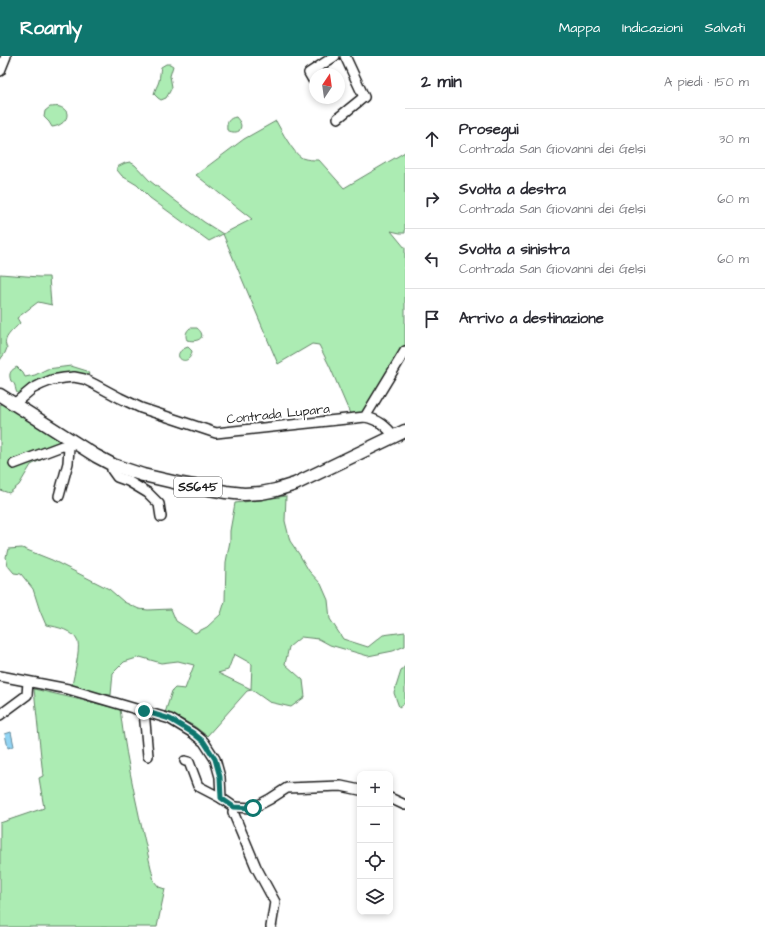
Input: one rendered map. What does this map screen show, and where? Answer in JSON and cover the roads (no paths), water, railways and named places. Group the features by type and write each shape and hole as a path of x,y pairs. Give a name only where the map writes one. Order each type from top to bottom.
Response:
{"main road":[{"name":"SS645","path":"0,395 70,444 113,465 182,484 244,494 261,493 295,484 400,434"}],"street":[{"path":"0,71 6,56"},
{"path":"317,68 335,56"},
{"path":"338,118 364,97 345,56"},
{"path":"400,434 374,419 365,417 405,351"},
{"name":"Contrada Lupara","path":"14,404 32,389 42,384 52,380 74,377 84,379 141,408 216,432 365,417"},
{"path":"14,464 70,444 68,463 59,496"},
{"path":"113,465 112,470 117,477 128,481 148,493 159,504 161,516"},
{"path":"0,676 68,689 170,719 193,733 204,742 215,759 220,777 221,798"},
{"path":"0,716 27,695 28,682"},
{"path":"144,711 148,756"},
{"path":"185,761 189,762 198,786 221,798 234,807 253,808 270,800 287,788 341,786 357,789"},
{"path":"393,799 405,805"},
{"path":"234,807 232,812 256,867 275,902 270,927"}],"water":[{"path":"11,732 14,746 8,748 5,734"}]}
